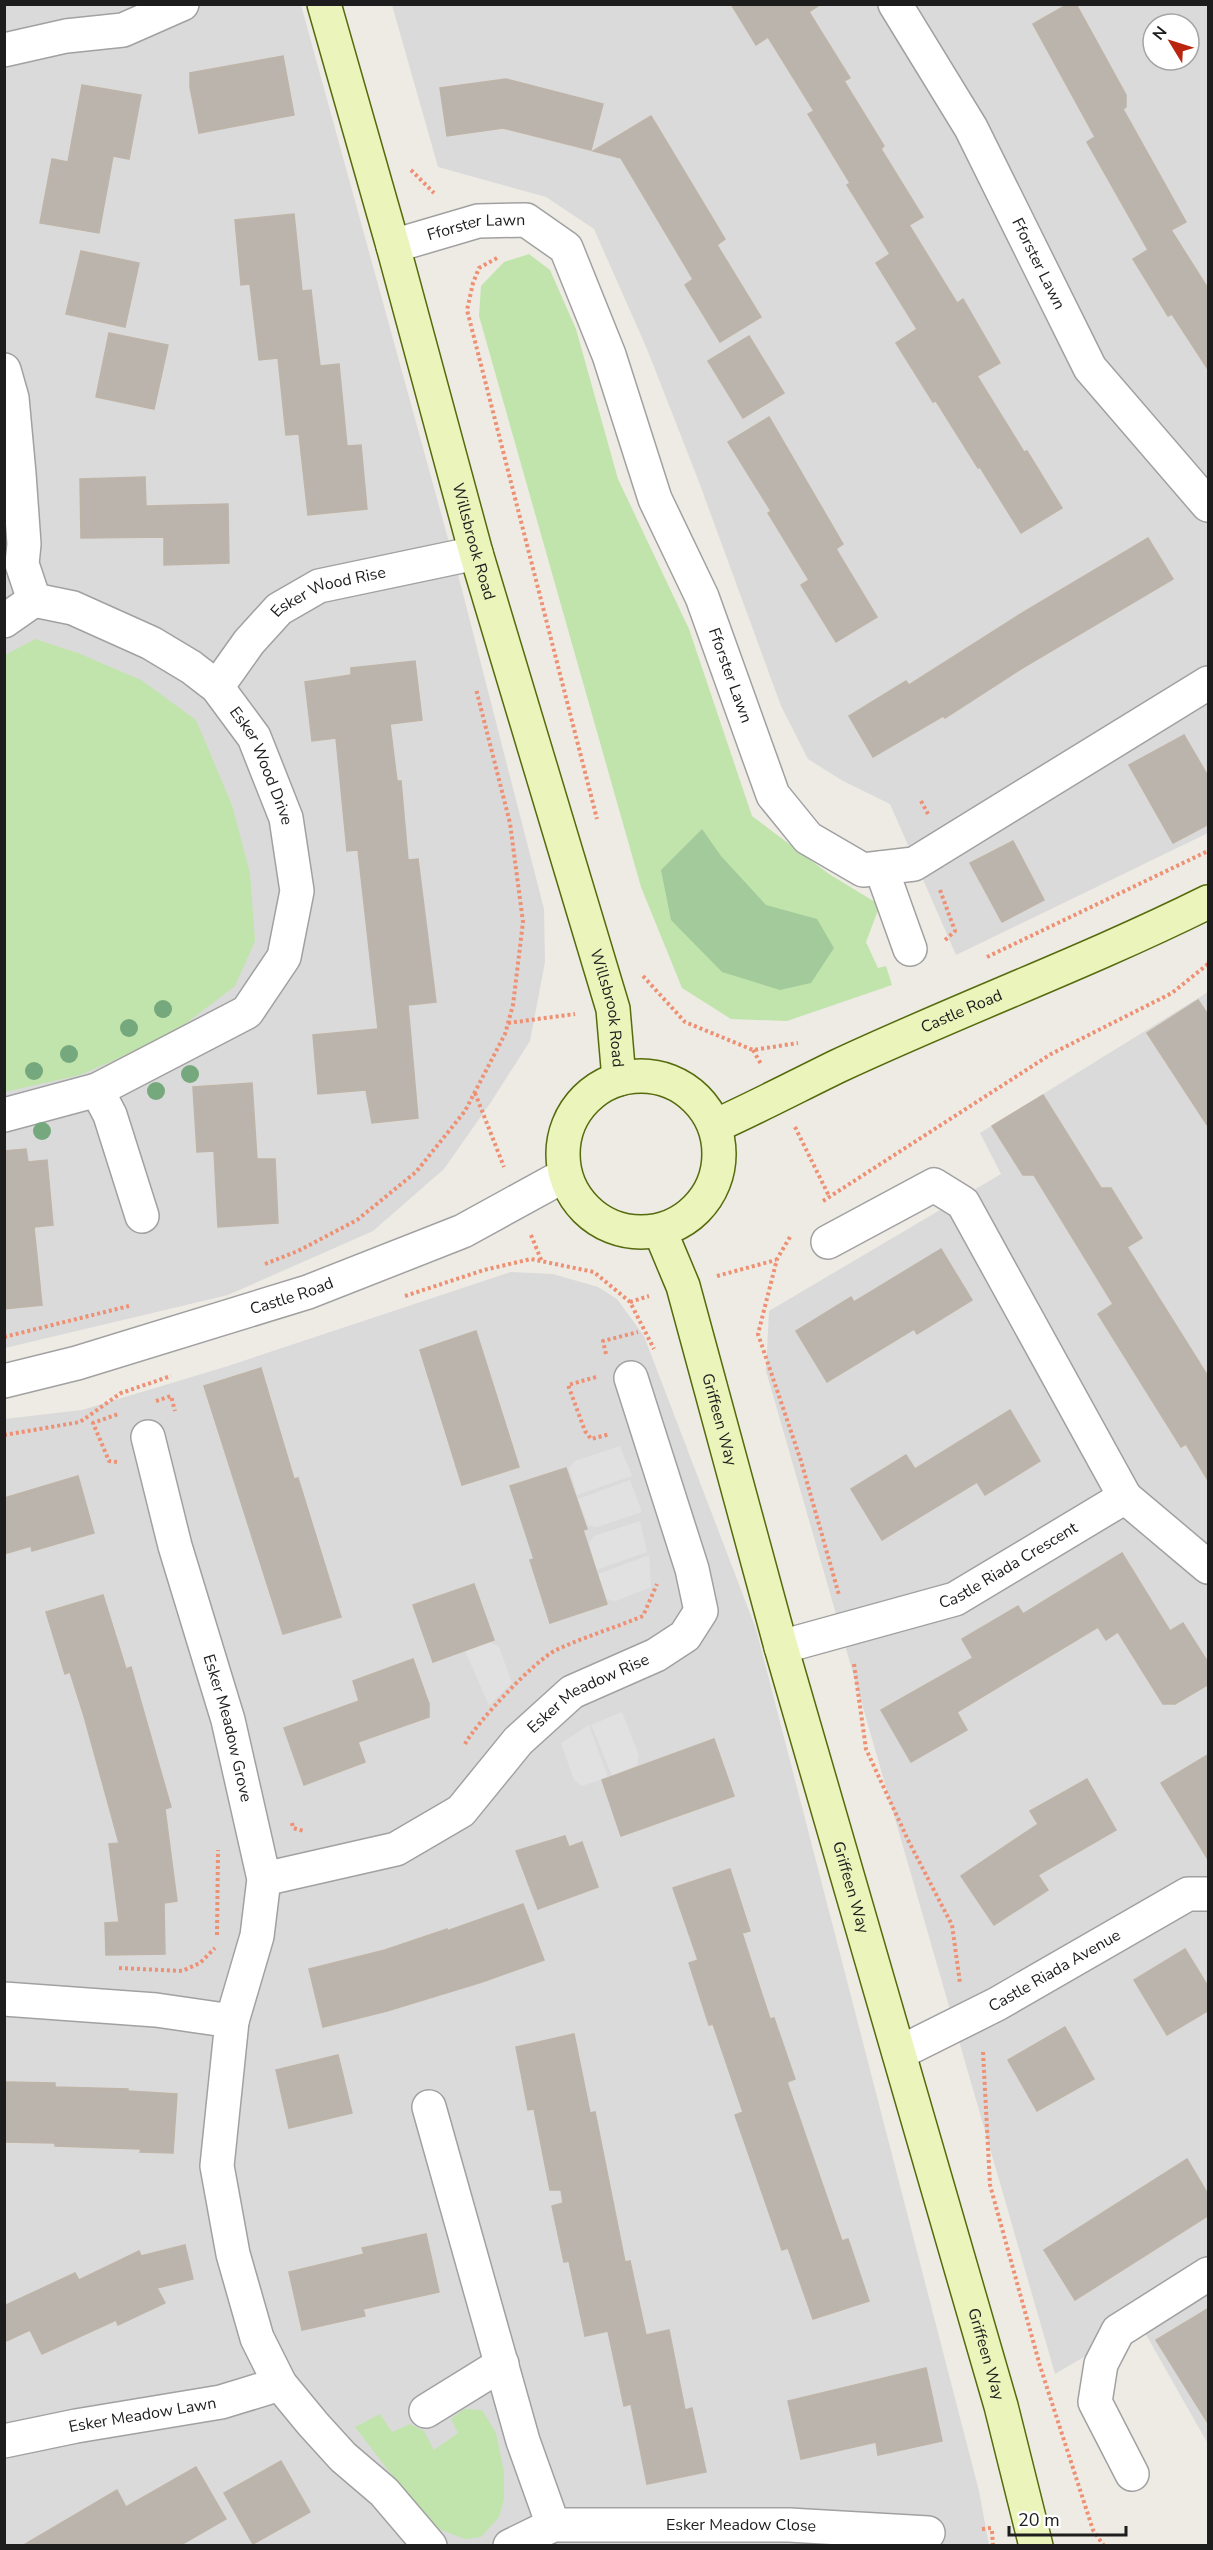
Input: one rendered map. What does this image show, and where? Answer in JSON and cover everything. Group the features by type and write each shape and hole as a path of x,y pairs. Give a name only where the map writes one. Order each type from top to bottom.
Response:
{"street":[{"path":"4,50 66,36 123,30 182,4"},
{"name":"Willsbrook Road","path":"324,4 393,246 476,553 612,1009 619,1079"},
{"name":"Fforster Lawn","path":"895,4 971,128 1090,368 1209,505"},
{"name":"Fforster Lawn","path":"393,246 478,221 526,220 566,248 609,355 655,499 702,597 773,795 808,838 863,870 914,864 1209,683"},
{"path":"4,370 12,398 24,544 22,564 34,600 4,621"},
{"name":"Esker Wood Rise","path":"217,687 249,642 279,609 319,586 476,553"},
{"name":"Esker Wood Drive","path":"4,1115 97,1090 247,1012 284,957 297,891 286,818 254,737 217,687 152,642 73,608 34,600"},
{"path":"881,868 910,949"},
{"name":"Castle Road","path":"715,1126 780,1097 838,1067 1150,931 1209,902"},
{"path":"642,1075 666,1079 686,1089 704,1106 715,1126 720,1152 717,1179 704,1202 685,1220 660,1231 636,1233 612,1228 605,1224 591,1215 575,1197 565,1175 562,1151 567,1127 579,1106 597,1089 619,1079 642,1075"},
{"path":"97,1090 110,1115 142,1216"},
{"name":"Castle Road","path":"4,1381 77,1363 308,1292 463,1231 565,1175"},
{"path":"828,1242 934,1185 963,1203 1125,1497 1209,1567"},
{"name":"Griffeen Way","path":"660,1231 683,1286 781,1647 1001,2406 1036,2546"},
{"name":"Esker Meadow Rise","path":"264,1879 396,1849 461,1812 518,1742 572,1692 656,1655 685,1636 701,1611 692,1569 619,1367"},
{"name":"Esker Meadow Grove","path":"148,1437 175,1546 228,1720 264,1879 257,1936 232,2021 217,2166 233,2254 257,2338 280,2384 343,2457 384,2493 430,2546"},
{"name":"Castle Riada Crescent","path":"781,1647 955,1599 1125,1497"},
{"name":"Castle Riada Avenue","path":"900,2053 997,2004 1188,1894 1209,1894"},
{"path":"4,1999 156,2010 232,2021"},
{"path":"429,2107 523,2440 554,2525"},
{"path":"1132,2475 1095,2402 1101,2364 1118,2331 1209,2274"},
{"path":"426,2411 502,2364"},
{"name":"Esker Meadow Lawn","path":"4,2441 76,2426 221,2402 280,2384"},
{"name":"Esker Meadow Close","path":"510,2546 554,2525 789,2525 928,2533"}],"path":[{"path":"479,268 467,310 598,821"},
{"path":"258,1267 298,1251 357,1220 416,1172 465,1111 505,1034 513,1005 523,922 510,823 474,684"},
{"path":"984,959 1209,851"},
{"path":"820,1203 1051,1054 1172,993 1209,964"},
{"path":"639,967 644,977 685,1022 753,1050 804,1042"},
{"path":"792,1234 777,1259 758,1334 801,1461 849,1628 866,1749 908,1840 952,1925 959,1979 982,2038 990,2185 1048,2389 1093,2530 1104,2546"},
{"path":"404,1297 484,1270 531,1259 594,1272 630,1302"},
{"path":"4,1336 135,1304"},
{"path":"619,1367 603,1341 638,1332"},
{"path":"4,1435 80,1422 121,1393 177,1373"},
{"path":"599,1376 568,1385 585,1431 591,1439 614,1433"},
{"path":"148,1404 171,1396 176,1413"},
{"path":"122,1463 109,1461 93,1423 126,1412"},
{"path":"463,1748 474,1728 513,1687 553,1652 643,1616 657,1585 656,1574"},
{"path":"291,1818 293,1828 312,1833"},
{"path":"111,1967 182,1971 200,1963 217,1945 218,1844"},
{"path":"982,2529 991,2528"}],"shaded area":[{"path":"4,5 301,5 460,582 544,909 545,962 530,1041 491,1102 444,1169 373,1231 228,1295 5,1348"},
{"path":"392,5 1208,5 1208,833 956,955 890,804 843,781 808,759 781,706 699,482 647,349 594,229 546,197 438,167"},
{"path":"1208,992 1208,2444 1140,2324 1055,2374 766,1371 769,1311 1001,1174 980,1133"},
{"path":"511,1272 553,1274 598,1287 617,1299 644,1336 756,1629 979,2491 989,2545 5,2545 4,1419 82,1410 228,1366"},
{"path":"620,1446 632,1476 577,1495 569,1468 575,1461"},
{"path":"630,1480 642,1512 597,1527 588,1525 578,1499"},
{"path":"640,1521 647,1552 596,1570 589,1543 594,1536"},
{"path":"649,1555 651,1587 616,1601 607,1599 598,1574"},
{"path":"490,1642 499,1647 512,1683 489,1705 465,1651"},
{"path":"622,1712 639,1755 637,1765 612,1776 591,1725"},
{"path":"589,1725 608,1777 582,1786 574,1780 561,1743"}],"green space":[{"path":"529,254 550,270 576,329 618,479 689,629 752,816 829,874 880,905 866,942 878,968 886,966 892,985 787,1021 731,1019 682,988 641,887 479,316 481,286 504,262"},
{"path":"35,639 78,653 141,680 196,720 232,805 250,873 255,941 235,986 168,1037 80,1075 5,1092 5,655"},
{"path":"702,829 721,856 766,905 817,919 834,948 811,983 780,990 722,972 671,920 661,870"},
{"path":"464,2409 482,2410 496,2433 504,2472 504,2500 499,2517 481,2537 465,2539 441,2530 421,2513 355,2427 380,2414 392,2432 410,2424 424,2431 434,2450 458,2433 451,2419"}],"building":[{"path":"731,4 821,4 809,12 850,78 844,81 884,146 881,149 923,217 909,225 957,303 963,299 1000,363 977,376 1062,508 1021,533 980,467 978,468 936,401 933,402 896,343 917,329 876,263 890,254 847,185 850,183 808,114 814,111 768,37 756,45"},
{"path":"1068,4 1076,4 1126,95 1126,107 1123,109 1186,222 1171,230 1209,290 1209,371 1172,314 1168,316 1133,259 1148,250 1087,142 1095,137 1033,24"},
{"path":"283,56 294,115 199,133 190,87 190,73"},
{"path":"506,79 603,104 591,150 503,128 447,136 440,88"},
{"path":"82,85 141,95 129,159 113,156 99,233 40,223 52,159 68,162"},
{"path":"651,116 725,239 717,245 761,317 720,342 685,285 693,279 621,158 593,151"},
{"path":"294,214 302,291 311,290 320,366 339,364 347,446 361,445 367,509 308,515 299,434 286,435 278,358 259,360 250,284 241,285 235,220"},
{"path":"81,251 139,263 125,327 66,314"},
{"path":"109,333 168,345 154,409 96,397"},
{"path":"749,336 784,393 743,418 708,361"},
{"path":"769,417 843,544 836,549 877,617 836,642 801,585 809,580 768,513 771,511 728,442"},
{"path":"145,477 146,506 228,504 229,563 164,565 164,537 81,538 80,479"},
{"path":"1148,538 1173,579 1024,667 945,718 943,716 873,757 849,716 906,681 909,685 1019,615"},
{"path":"415,661 422,720 390,724 397,781 401,781 408,860 418,859 436,1002 408,1005 418,1118 372,1123 366,1090 318,1094 313,1035 378,1029 358,850 347,851 336,738 312,741 305,682 351,675 351,668"},
{"path":"1184,735 1209,778 1209,824 1173,843 1129,765"},
{"path":"1013,841 1044,900 1002,922 970,863"},
{"path":"1198,1000 1209,1016 1209,1128 1147,1033"},
{"path":"252,1083 257,1159 275,1159 278,1223 218,1227 214,1151 197,1152 193,1087"},
{"path":"1043,1095 1101,1188 1111,1188 1142,1238 1127,1247 1209,1378 1209,1482 1186,1444 1181,1447 1098,1314 1113,1304 1034,1175 1023,1175 992,1126"},
{"path":"26,1149 28,1162 47,1160 53,1225 34,1227 42,1305 4,1309 4,1151"},
{"path":"941,1249 972,1300 917,1334 914,1329 827,1382 796,1331 851,1297 854,1302"},
{"path":"476,1331 519,1467 462,1485 420,1350"},
{"path":"261,1368 294,1479 298,1478 341,1617 283,1634 204,1386"},
{"path":"1010,1410 1040,1461 985,1495 977,1482 882,1540 851,1489 906,1455 915,1469"},
{"path":"566,1468 587,1529 583,1530 607,1604 550,1623 530,1560 534,1559 510,1486"},
{"path":"78,1476 94,1533 32,1551 31,1546 4,1554 4,1498"},
{"path":"1122,1553 1170,1631 1183,1623 1209,1664 1209,1684 1175,1704 1163,1704 1118,1632 1106,1640 1098,1627 957,1712 967,1730 911,1762 881,1710 973,1658 962,1639 1018,1606 1023,1614"},
{"path":"474,1584 494,1640 433,1662 413,1605"},
{"path":"103,1595 126,1669 131,1667 171,1807 165,1809 177,1901 164,1903 165,1954 106,1955 105,1923 119,1922 109,1844 119,1843 84,1716 70,1672 65,1674 46,1612"},
{"path":"413,1659 429,1704 429,1717 358,1742 365,1762 304,1785 284,1728 359,1701 353,1681"},
{"path":"714,1739 734,1796 621,1836 602,1780"},
{"path":"1209,1754 1209,1861 1161,1783"},
{"path":"1087,1779 1116,1830 1038,1875 1048,1890 994,1925 961,1876 1038,1824 1030,1811"},
{"path":"565,1836 569,1847 582,1842 598,1887 538,1909 516,1851"},
{"path":"730,1869 750,1931 742,1933 770,2019 774,2018 795,2079 787,2082 842,2241 848,2239 869,2301 813,2319 788,2248 782,2250 735,2115 743,2112 713,2024 709,2025 689,1963 698,1960 673,1888"},
{"path":"523,1904 544,1960 387,2011 323,2027 309,1969 385,1950"},
{"path":"1185,1949 1209,1988 1209,2010 1167,2035 1134,1980"},
{"path":"1065,2027 1094,2079 1037,2111 1008,2060"},
{"path":"574,2034 590,2113 595,2112 625,2262 630,2261 646,2335 669,2330 685,2410 692,2408 706,2472 647,2484 631,2404 624,2406 608,2331 585,2336 569,2261 564,2262 552,2206 563,2203 561,2190 550,2190 534,2109 528,2110 516,2047"},
{"path":"338,2055 352,2113 289,2128 276,2070"},
{"path":"4,2082 55,2083 55,2087 128,2089 128,2091 177,2094 173,2153 140,2152 141,2149 55,2146 55,2143 4,2142"},
{"path":"1187,2159 1209,2196 1209,2215 1075,2300 1044,2250"},
{"path":"426,2234 439,2292 363,2309 365,2316 302,2330 289,2272 364,2254 362,2248"},
{"path":"185,2245 193,2279 157,2288 165,2303 118,2325 116,2320 42,2354 30,2330 4,2342 4,2306 75,2273 79,2280 139,2251 141,2256"},
{"path":"1209,2308 1209,2425 1156,2340"},
{"path":"926,2368 942,2441 878,2455 876,2442 801,2459 788,2401"},
{"path":"281,2461 310,2512 253,2544 224,2493"},
{"path":"196,2467 226,2519 179,2546 22,2546 117,2490 126,2507"}]}
